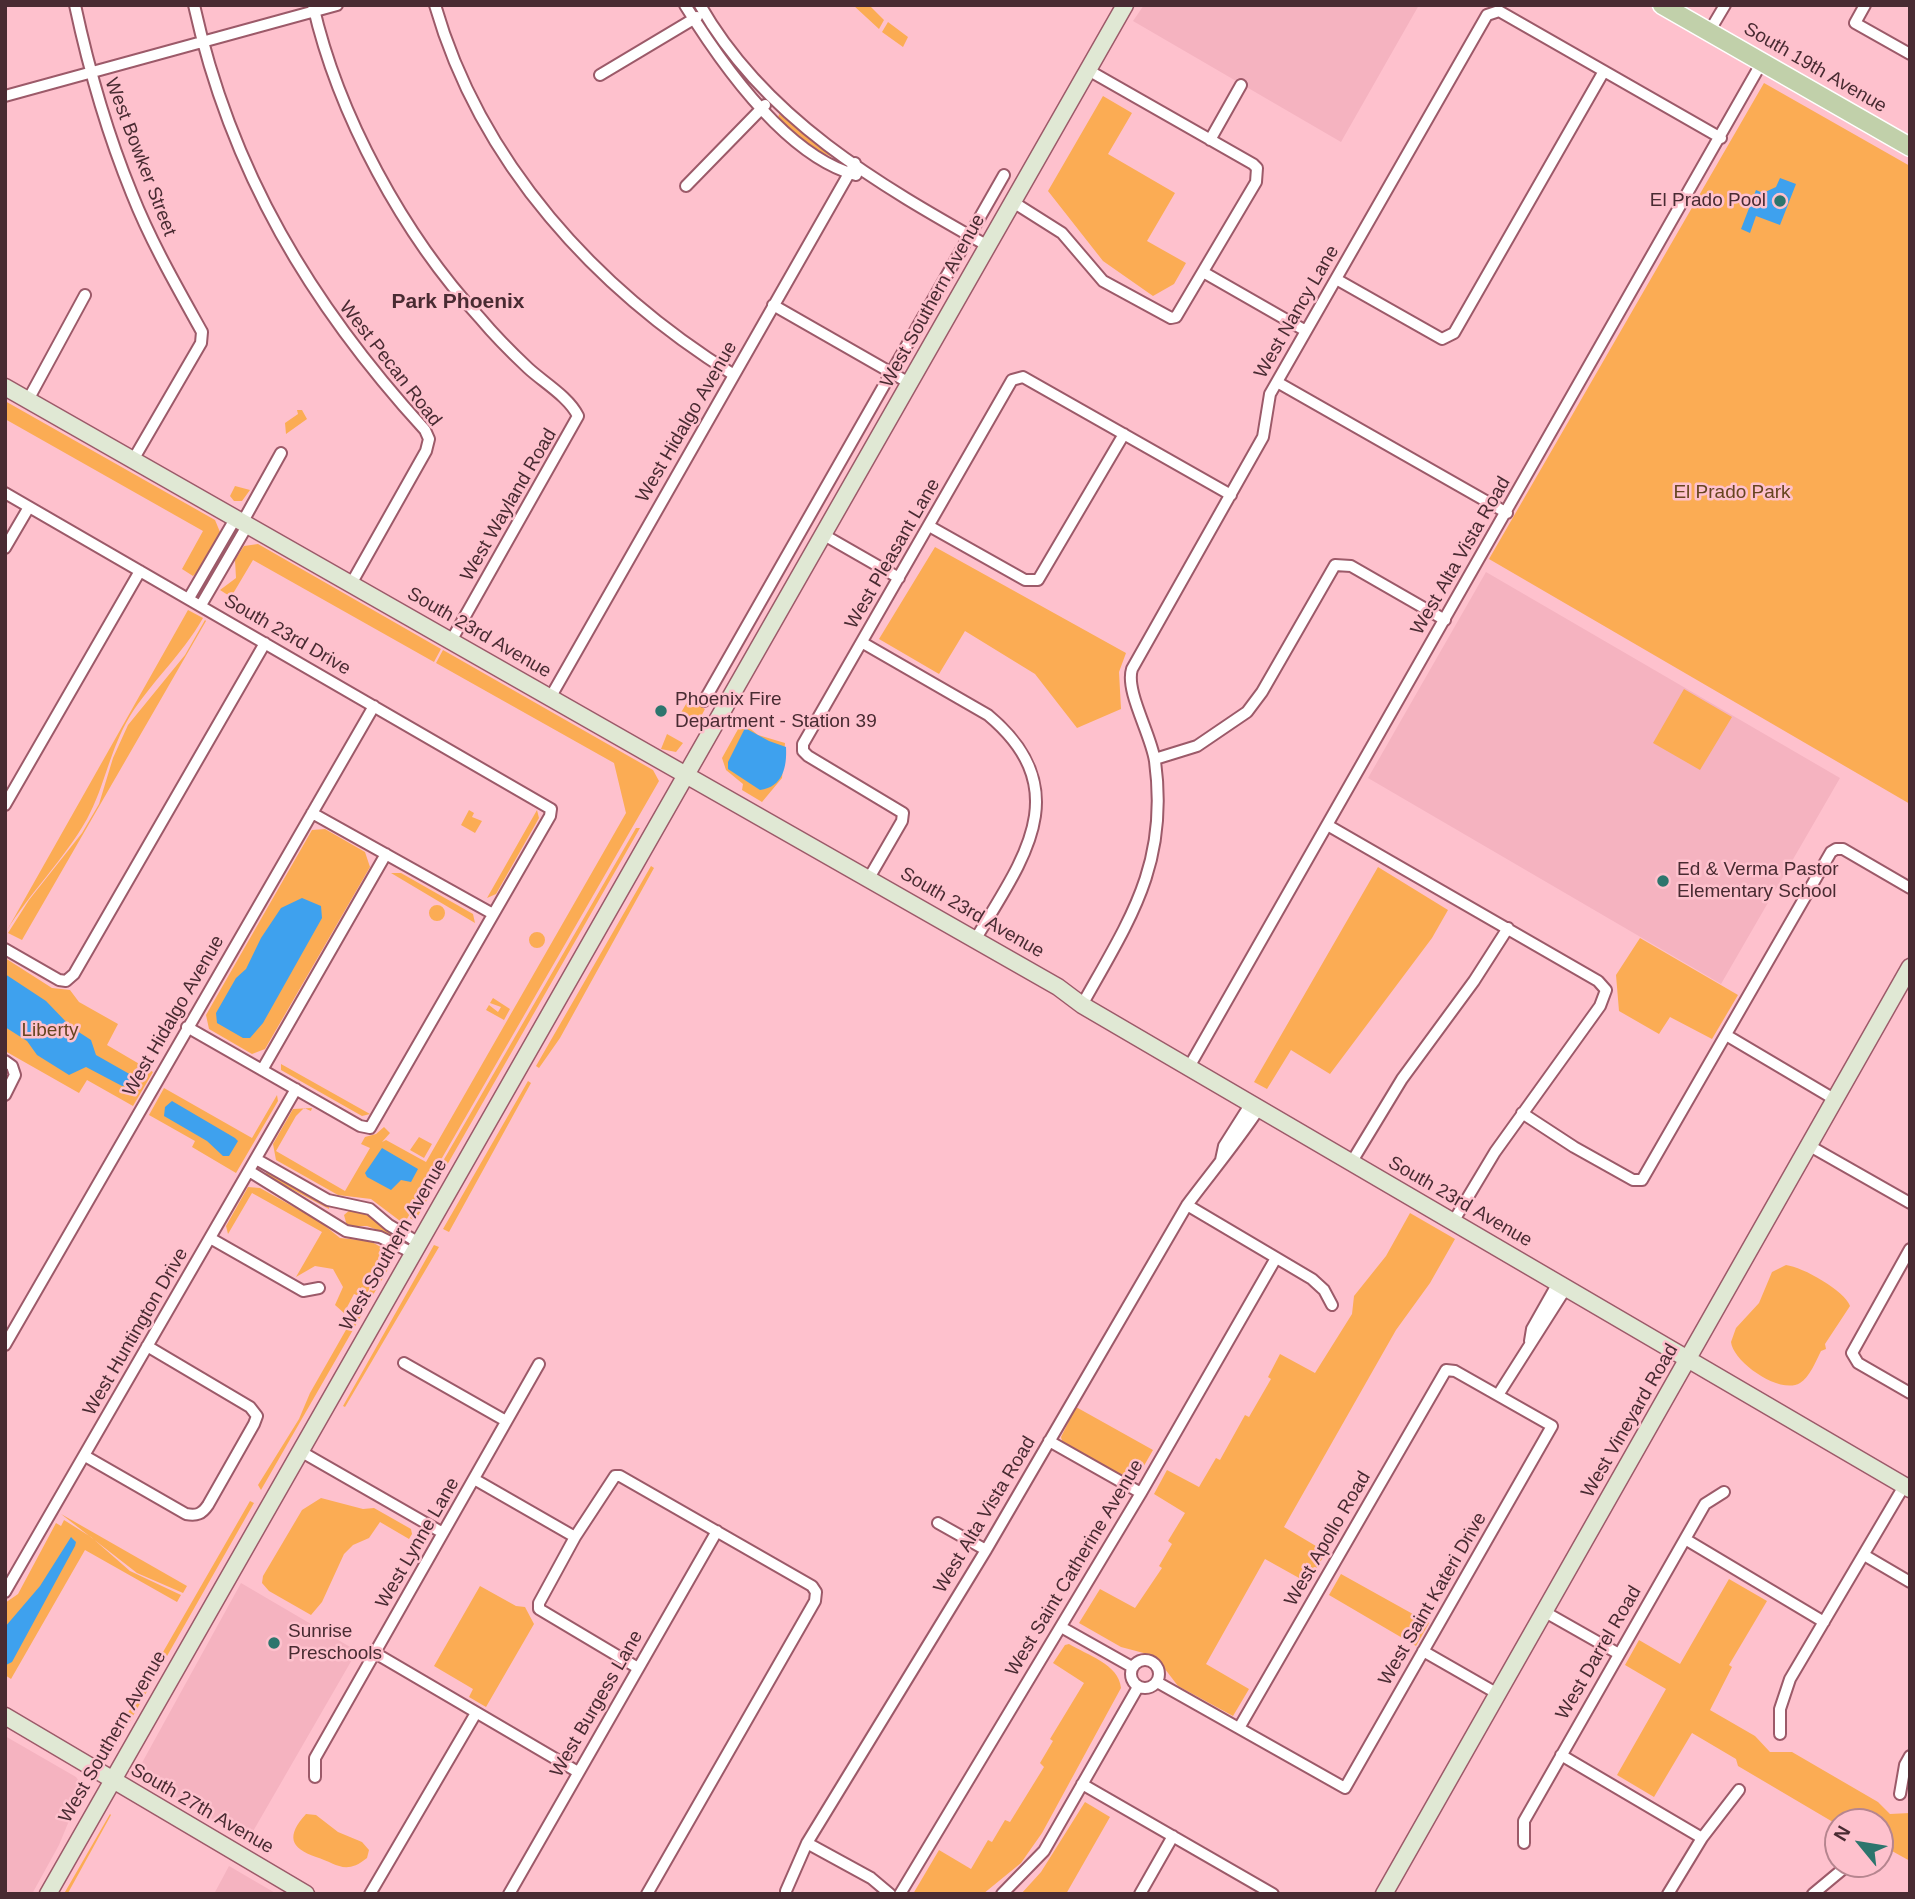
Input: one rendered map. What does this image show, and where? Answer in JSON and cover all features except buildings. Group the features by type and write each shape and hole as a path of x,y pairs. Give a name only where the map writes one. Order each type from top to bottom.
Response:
{"main road":[{"name":"South 19th Avenue","path":"1662,5 1910,147"}],"street":[{"name":"West Bowker Street","path":"75,5 90,72 132,194 156,247 202,332 201,343 133,460"},
{"name":"West Pecan Road","path":"194,5 202,42 225,116 289,252 336,324 379,380 425,430 429,439 426,451 351,584"},
{"path":"5,96 314,8 337,5"},
{"path":"435,5 484,123 544,211 574,248 654,321 734,374"},
{"path":"685,5 724,67 762,109 808,149 852,168 988,246"},
{"name":"West Southern Avenue","path":"48,1894 1125,5"},
{"path":"1709,32 1725,5"},
{"path":"1865,5 1855,23 1910,54"},
{"name":"West Wayland Road","path":"314,8 347,106 385,184 422,246 461,298 492,332 578,416 451,641"},
{"path":"600,75 694,19 702,9 727,47 771,99 852,168"},
{"name":"West Nancy Lane","path":"1154,759 1147,726 1130,686 1130,674 1263,438 1268,399 1277,382 1487,16 1499,11 1604,71"},
{"name":"West Alta Vista Road","path":"1189,1067 1762,62"},
{"path":"1013,202 1062,233 1103,281 1163,316 1176,317 1256,182 1257,168 1088,70"},
{"path":"1336,279 1442,339 1454,333 1604,71 1721,138"},
{"path":"1210,140 1241,85"},
{"path":"686,186 771,99"},
{"name":"West Hidalgo Avenue","path":"550,698 852,168"},
{"name":"West Southern Avenue","path":"705,701 1004,175"},
{"path":"1203,272 1306,331"},
{"path":"28,400 85,295"},
{"path":"774,305 911,384"},
{"name":"West Pleasant Lane","path":"869,878 904,816 900,809 803,751 804,741 1017,376 1124,434"},
{"path":"1277,382 1507,513"},
{"name":"South 23rd Avenue","path":"5,387 1058,987 1082,1005 1254,1108 1907,1488"},
{"path":"929,526 1030,581 1041,578 1124,434 1231,495"},
{"path":"201,606 242,522 281,453"},
{"name":"South 23rd Drive","path":"5,493 551,809 550,816 493,914"},
{"path":"5,548 29,507"},
{"path":"188,598 242,522"},
{"path":"824,535 899,578"},
{"path":"1082,1005 1134,912 1148,880 1154,858 1158,804 1154,759 1197,746 1247,712 1262,692 1335,565 1351,566 1445,620"},
{"path":"5,805 140,570"},
{"path":"759,606 777,617"},
{"path":"5,949 65,981 75,974 265,643"},
{"path":"863,643 988,716 1004,729 1026,763 1035,800 1033,835 1025,857 975,940"},
{"name":"West Hidalgo Avenue","path":"5,1345 374,706"},
{"path":"187,1027 368,1129 377,1121 493,914 312,813"},
{"path":"1329,825 1598,981 1606,990 1604,1000 1571,1050 1522,1113 1453,1222"},
{"path":"1522,1113 1574,1147 1633,1181 1639,1181 1648,1174 1836,849 1843,849 1910,888"},
{"path":"262,1070 386,854"},
{"path":"1351,1163 1402,1079 1474,981 1508,928"},
{"name":"West Vineyard Road","path":"1384,1894 1910,967"},
{"path":"1727,1035 1834,1098"},
{"path":"5,1061 14,1070 15,1077 5,1095"},
{"name":"West Huntington Drive","path":"5,1592 296,1089"},
{"name":"West Alta Vista Road","path":"786,1891 807,1843 986,1550 1187,1205 1221,1160 1224,1146 1254,1108"},
{"path":"1808,1145 1910,1203"},
{"path":"256,1159 325,1198 366,1206 416,1248"},
{"path":"249,1171 346,1231 380,1237 416,1248"},
{"path":"1187,1205 1312,1279 1324,1290 1332,1306"},
{"path":"210,1238 303,1291 319,1287"},
{"path":"1910,1249 1853,1348 1853,1356 1858,1363 1910,1393"},
{"name":"West Saint Catherine Avenue","path":"900,1894 1141,1493 1276,1258"},
{"path":"1498,1395 1531,1340 1532,1329 1562,1286"},
{"path":"85,1456 186,1514 202,1513 257,1416 250,1406 147,1346"},
{"path":"404,1363 506,1421"},
{"name":"West Lynne Lane","path":"315,1777 315,1758 539,1364"},
{"name":"West Apollo Road","path":"1239,1728 1444,1372 1448,1369 1498,1395"},
{"name":"West Saint Kateri Drive","path":"1239,1728 1345,1788 1552,1426 1498,1395"},
{"path":"1049,1441 1141,1493"},
{"path":"300,1451 443,1534"},
{"path":"638,1668 539,1609 539,1603 575,1537 615,1476 620,1476 717,1531 811,1586 816,1592 815,1601 647,1894"},
{"path":"474,1479 575,1537"},
{"path":"1780,1734 1780,1709 1790,1679 1907,1488"},
{"name":"West Darrel Road","path":"1524,1843 1524,1821 1561,1755 1705,1504 1724,1492"},
{"path":"938,1523 986,1550"},
{"name":"West Burgess Lane","path":"509,1894 717,1531"},
{"path":"1685,1539 1824,1622"},
{"path":"1864,1555 1910,1582"},
{"path":"1545,1612 1619,1654"},
{"path":"1061,1627 1132,1667"},
{"path":"1423,1651 1498,1695"},
{"path":"375,1653 578,1772"},
{"path":"1141,1660 1152,1661 1159,1670 1157,1682 1149,1688 1138,1687 1131,1678 1132,1667 1141,1660"},
{"path":"1157,1682 1239,1728"},
{"path":"1002,1894 1044,1851 1138,1687"},
{"path":"370,1894 476,1713"},
{"name":"South 27th Avenue","path":"5,1716 306,1894"},
{"path":"1561,1755 1702,1838"},
{"path":"1900,1794 1905,1765 1910,1756"},
{"path":"1082,1784 1273,1894"},
{"path":"1668,1894 1702,1838 1739,1790"},
{"path":"1140,1894 1172,1836"},
{"path":"807,1843 871,1878 890,1894"},
{"path":"1813,1894 1832,1878"}],"shaded area":[{"path":"1144,5 1419,5 1341,142 1133,21"},
{"name":"Ed & Verma Pastor Elementary School","path":"1486,572 1840,778 1721,984 1368,778"},
{"path":"241,1583 357,1651 248,1840 142,1777 138,1770"},
{"path":"5,1736 76,1777 83,1787 59,1845 32,1894 12,1894 5,1890"},
{"path":"229,1866 277,1894 214,1894"}],"green space":[{"path":"853,5 869,5 884,20 879,29"},
{"path":"888,22 908,37 903,47 882,32"},
{"name":"El Prado Park","path":"1764,83 1910,166 1910,804 1489,559"},
{"path":"1103,96 1132,113 1108,154 1175,193 1147,241 1186,263 1174,284 1153,296 1103,261 1048,191"},
{"path":"779,114 832,153 832,157 816,150 778,119"},
{"path":"5,401 215,520 220,532 198,571 193,576 182,569 203,531 5,419"},
{"path":"297,410 302,410 307,419 286,434 285,423 298,414"},
{"path":"235,486 250,490 242,501 234,501 230,496"},
{"path":"258,544 441,649 434,662 253,560 231,597 220,590 236,578 235,560 244,546"},
{"path":"935,547 1126,653 1119,672 1121,709 1077,728 1035,674 965,631 939,674 879,639"},
{"path":"188,610 203,618 130,716 117,741 87,819 6,932"},
{"path":"206,621 22,940 8,933 29,900 82,833 99,804 113,758 128,725 185,655"},
{"path":"443,650 653,770 659,781 404,1224 371,1199 338,1195 276,1160 273,1144 293,1109 304,1108 296,1116 276,1151 345,1191 370,1148 361,1144 365,1137 376,1134 384,1127 390,1133 382,1142 386,1140 426,1162 626,813 614,763 436,663"},
{"path":"1684,689 1732,717 1700,770 1653,743"},
{"path":"689,699 705,709 697,724 679,716"},
{"path":"742,722 758,735 785,743 782,778 762,802 742,790 743,784 726,770 722,758"},
{"path":"667,734 683,743 676,752 661,749"},
{"path":"469,810 474,813 472,817 482,821 475,833 461,825"},
{"path":"537,810 539,818 496,894 487,898"},
{"path":"636,828 640,828 415,1221 410,1218"},
{"path":"325,829 365,852 370,867 265,1049 252,1054 209,1029 206,1015 312,830"},
{"path":"651,866 654,868 560,1038 539,1068 536,1066"},
{"path":"1378,867 1448,910 1432,938 1330,1074 1291,1050 1267,1089 1254,1082"},
{"path":"391,873 401,873 473,914 475,923"},
{"path":"437,905 443,907 443,919 437,921 431,919 429,913 431,907"},
{"path":"537,932 543,934 543,946 537,948 531,946 529,940 531,934"},
{"path":"1640,938 1738,995 1712,1039 1670,1017 1659,1034 1619,1011 1616,975"},
{"name":"Liberty","path":"5,958 52,988 70,990 79,1002 118,1024 107,1045 153,1072 133,1106 87,1080 79,1093 5,1051"},
{"path":"493,998 510,1009 504,1020 486,1010 489,1005 498,1012 501,1007 490,1003"},
{"path":"281,1064 370,1114 362,1116 281,1070"},
{"path":"528,1081 531,1083 449,1232 443,1229"},
{"path":"164,1088 252,1138 277,1095 278,1101 236,1173 192,1147 195,1141 149,1115"},
{"path":"419,1137 432,1144 424,1158 410,1150"},
{"path":"268,1171 329,1206 329,1209 265,1175"},
{"path":"248,1187 260,1188 319,1221 340,1238 370,1241 388,1251 387,1259 364,1298 354,1294 344,1313 335,1305 343,1287 333,1269 315,1266 296,1277 322,1232 252,1193 228,1234 226,1226"},
{"path":"351,1209 365,1212 394,1236 367,1226 347,1226 344,1215"},
{"path":"1410,1213 1455,1239 1430,1283 1396,1330 1284,1527 1326,1552 1308,1583 1265,1559 1206,1664 1249,1689 1233,1716 1178,1686 1155,1656 1121,1647 1079,1623 1100,1589 1135,1608 1162,1568 1159,1566 1172,1544 1168,1541 1185,1513 1154,1494 1167,1470 1199,1487 1216,1458 1220,1460 1245,1415 1249,1417 1271,1379 1268,1377 1280,1354 1315,1373 1352,1314 1354,1296 1386,1256"},
{"path":"434,1245 439,1247 345,1407 343,1406"},
{"path":"389,1260 392,1262 261,1490 258,1485 299,1419 310,1393"},
{"path":"1786,1265 1822,1281 1847,1300 1850,1306 1812,1369 1800,1383 1791,1386 1770,1381 1748,1367 1740,1359 1731,1342 1736,1328 1759,1303 1772,1272"},
{"path":"1076,1407 1153,1450 1134,1483 1062,1441 1061,1437"},
{"path":"321,1498 363,1509 374,1508 411,1529 412,1534 409,1539 380,1522 369,1538 353,1545 344,1554 322,1602 311,1615 269,1591 262,1583 263,1576 302,1510"},
{"path":"250,1501 254,1503 121,1737 125,1718"},
{"path":"61,1514 187,1586 183,1593 137,1573"},
{"path":"64,1520 91,1537 130,1571 181,1595 177,1602 85,1550 11,1679 5,1675 5,1603 18,1594 56,1523 61,1526"},
{"path":"1341,1574 1429,1623 1416,1646 1329,1595"},
{"path":"1729,1579 1767,1601 1729,1665 1732,1667 1710,1710 1755,1736 1770,1752 1792,1752 1884,1808 1824,1808 1824,1817 1738,1766 1736,1759 1692,1733 1654,1797 1617,1775 1666,1689 1625,1665 1639,1640 1680,1664"},
{"path":"480,1586 516,1606 525,1607 534,1624 486,1707 469,1697 473,1689 434,1666"},
{"path":"1069,1644 1108,1666 1115,1673 1121,1688 1042,1833 1021,1863 983,1894 913,1894 939,1850 971,1869 988,1840 992,1842 1005,1820 1010,1822 1044,1767 1040,1763 1053,1741 1050,1739 1084,1683 1053,1663 1065,1645"},
{"path":"1085,1802 1110,1817 1066,1894 1021,1894 1041,1872"},
{"path":"1910,1813 1910,1861 1894,1852 1894,1814"},
{"path":"110,1814 68,1893 65,1892"},
{"path":"306,1814 316,1815 338,1832 362,1842 369,1850 367,1858 353,1866 341,1867 301,1850 296,1845 294,1835 295,1829"}],"water":[{"path":"1780,178 1796,184 1780,225 1756,216 1750,233 1741,229 1756,190 1763,193 1776,187"},
{"path":"745,728 786,747 786,762 782,775 768,788 760,790 728,769 728,762"},
{"path":"302,898 321,906 322,918 263,1023 250,1038 243,1038 217,1023 216,1013 236,978 246,969 261,938 281,908"},
{"path":"5,974 46,1001 71,1027 91,1040 96,1055 133,1076 132,1085 122,1086 86,1067 69,1075 37,1055 27,1041 5,1027"},
{"path":"172,1101 235,1138 238,1141 229,1156 223,1156 207,1141 164,1116 165,1107"},
{"path":"382,1148 418,1169 411,1182 401,1180 391,1190 367,1177 365,1173"},
{"path":"71,1537 76,1542 75,1546 12,1662 6,1665 5,1627 40,1586"}],"place":[{"name":"El Prado Pool","path":"1780,201"},
{"name":"Phoenix Fire Department - Station 39","path":"661,711"},
{"name":"Ed & Verma Pastor Elementary School","path":"1663,881"},
{"name":"Sunrise Preschools","path":"274,1643"}],"district":[{"name":"Park Phoenix","path":"458,302"}]}
